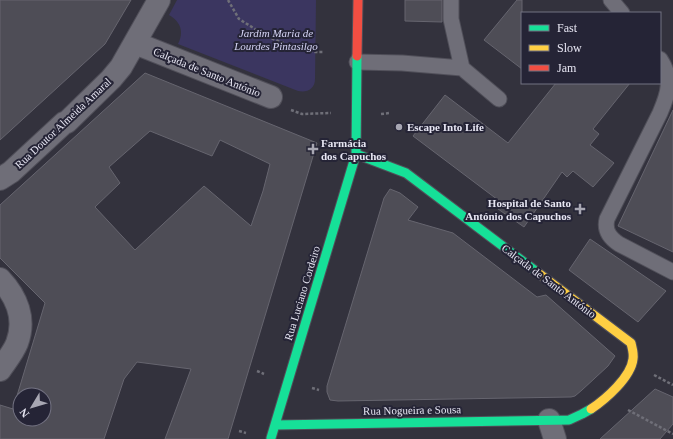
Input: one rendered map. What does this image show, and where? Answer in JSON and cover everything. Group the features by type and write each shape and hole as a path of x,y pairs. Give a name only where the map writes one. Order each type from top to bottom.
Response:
{"street":[{"name":"Rua Doutor Almeida Amaral","path":"0,179 11,172 64,123 67,122 121,67 159,0"},
{"name":"Rua Luciano Cordeiro","path":"270,439 356,154 358,0"},
{"name":"Calçada de Santo António","path":"135,43 270,97"},
{"name":"Calçada de Santo António","path":"356,154 406,173 631,343 634,353 633,359 630,370 624,379 598,404 585,413 552,430"},
{"path":"0,279 14,297 20,316 20,330 16,343 10,356 0,370"},
{"name":"Rua Nogueira e Sousa","path":"275,425 552,430"}],"lane":[{"path":"451,0 451,19 462,68"},
{"path":"611,0 621,12"},
{"path":"661,61 668,76 669,84 666,97 660,113 607,220 606,227 609,236 619,244 673,272"},
{"path":"357,62 402,63 462,68 499,99"}],"path":[{"path":"228,0 239,19 268,37 299,49 324,52"},
{"name":"Calçada de Santo António","path":"270,97 279,106 302,114 333,113"},
{"path":"381,114 390,113"},
{"path":"257,372 265,374"},
{"path":"660,379 673,385"},
{"path":"311,388 319,390"},
{"path":"626,409 673,434"},
{"path":"239,431 247,434"}],"green space":[{"name":"Jardim Maria de Lourdes Pintasilgo","path":"177,0 316,0 314,85 310,90 298,91 178,44 181,35 179,24 169,15"}],"building":[{"path":"0,0 131,0 105,44 0,140"},
{"path":"405,0 442,0 442,22 405,21"},
{"path":"517,0 522,0 521,68 484,40"},
{"path":"145,73 317,143 228,439 165,439 191,369 137,362 124,379 104,439 0,439 0,405 12,409 12,427 52,427 52,387 20,387 45,303 0,258 0,205","holes":["150,131 212,156 220,140 270,164 263,191 251,226 204,186 135,250 95,207 120,183 109,167"]},
{"path":"555,84 629,84 593,129 599,134 590,145 614,163 593,187 573,171 567,177 562,172 524,227 498,209 502,203 413,136 445,95 508,143"},
{"path":"673,110 673,252 618,226"},
{"path":"390,189 400,193 418,207 408,220 453,233 537,297 546,295 615,356 608,366 575,396 571,397 330,400 327,392 327,386 384,198"},
{"path":"590,239 666,291 638,322 569,270"},
{"path":"655,389 673,397 673,424 660,439 600,439"}],"traffic: fast":[{"path":"271,438 356,154 357,56"},
{"path":"356,154 406,173 537,272"},
{"path":"275,425 569,420 591,409"}],"traffic: slow":[{"path":"537,272 631,343 633,359 628,373 604,400 591,409"}],"traffic: jam":[{"path":"357,56 358,0"}],"place":[{"name":"Escape Into Life","path":"399,127"},
{"name":"Farmácia dos Capuchos","path":"313,149"},
{"name":"Hospital de Santo António dos Capuchos","path":"580,209"}]}
